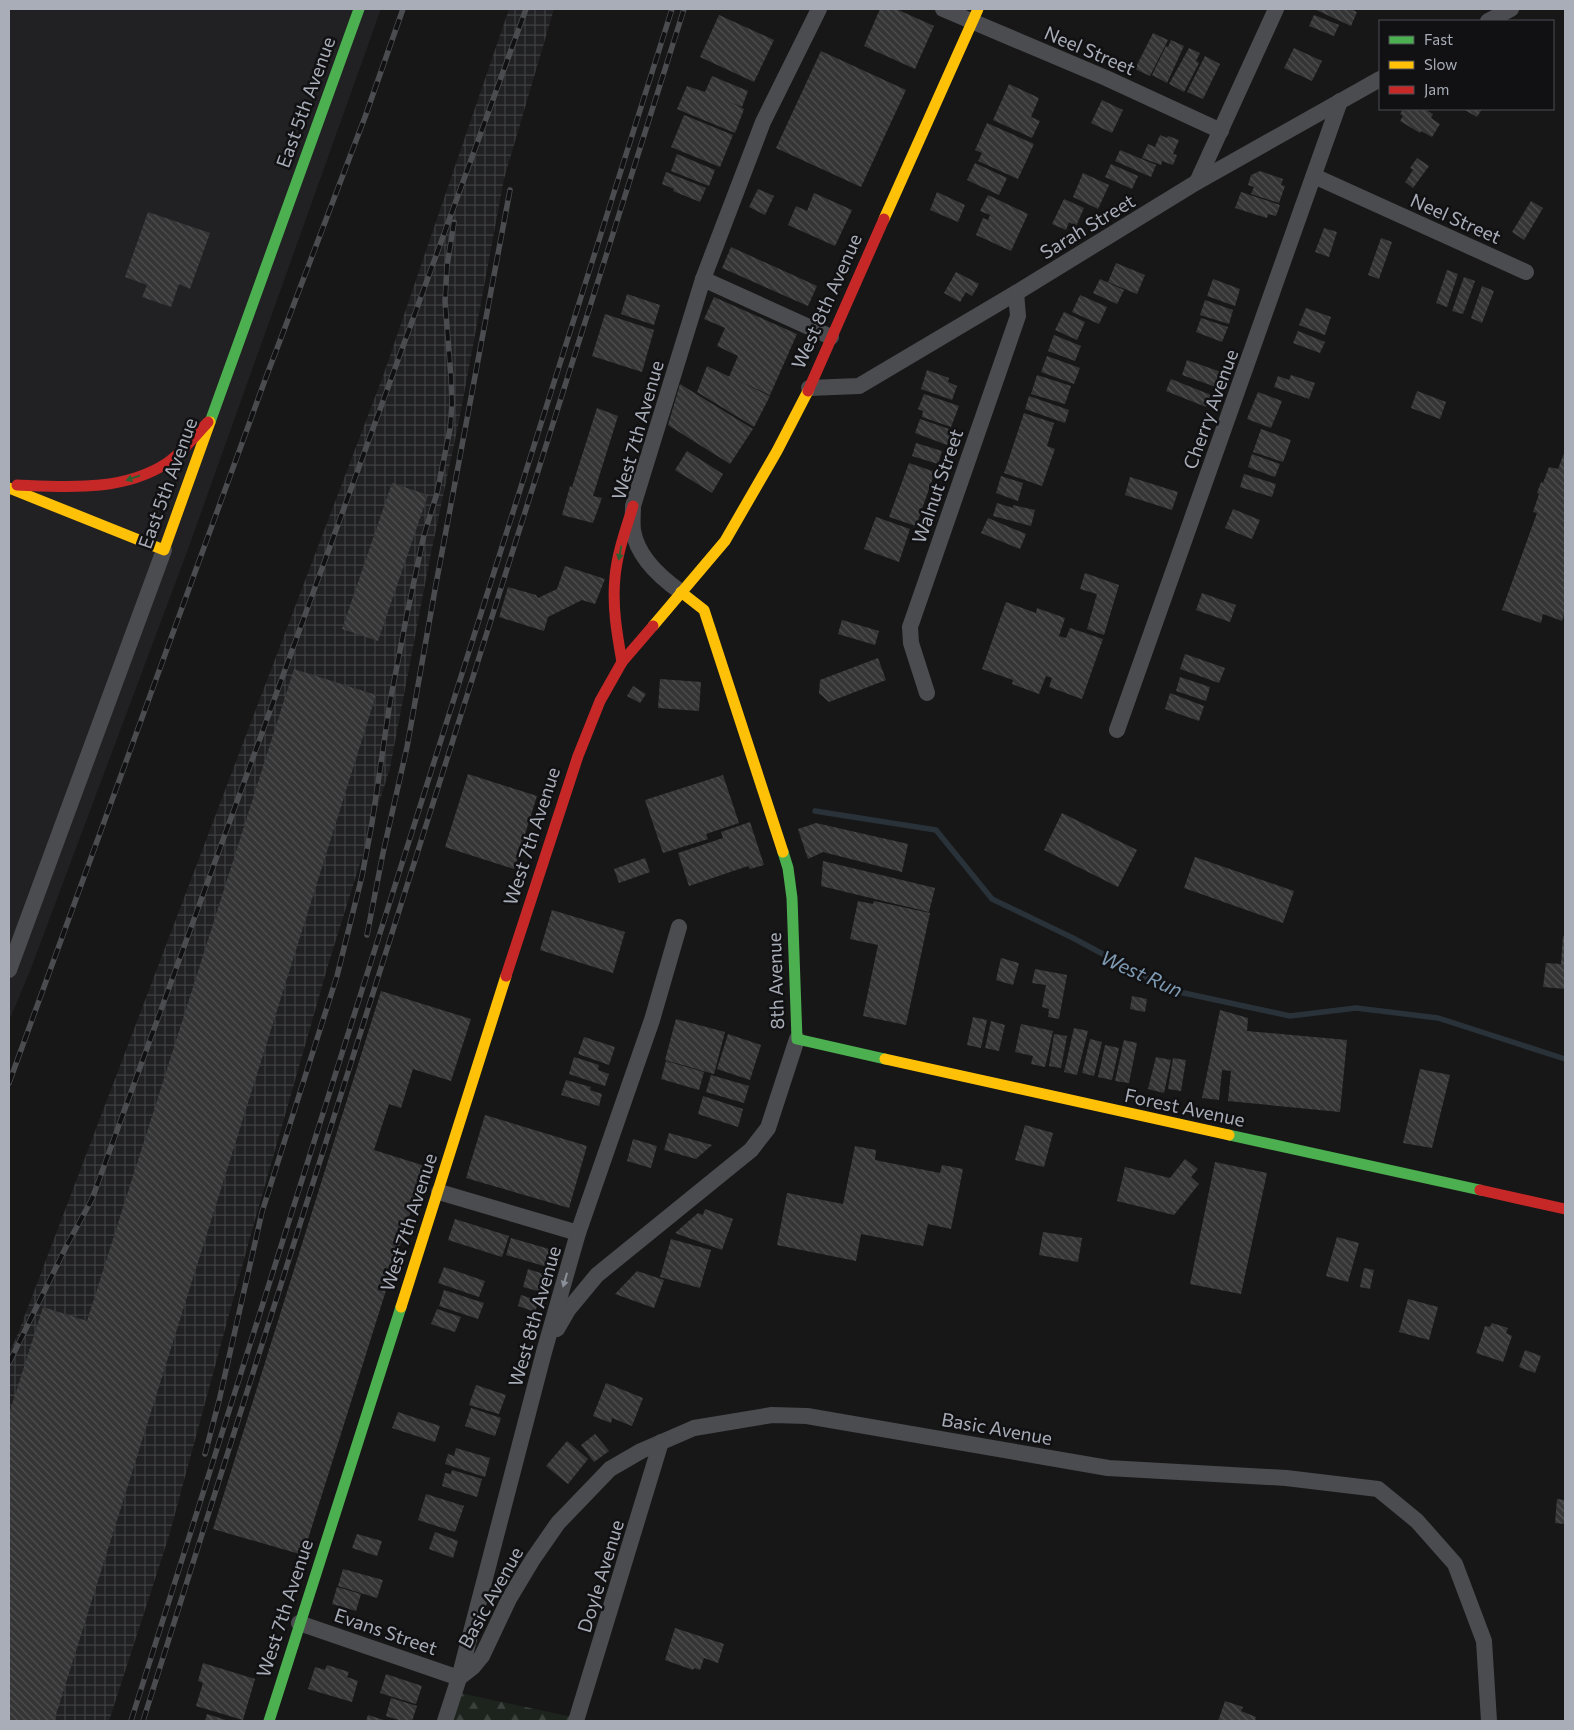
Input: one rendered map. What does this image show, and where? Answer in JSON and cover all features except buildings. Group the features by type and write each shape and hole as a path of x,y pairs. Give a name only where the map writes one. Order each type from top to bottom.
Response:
{"street":[{"name":"East 5th Avenue","path":"9,970 164,550 360,9"},
{"name":"West 7th Avenue","path":"269,1721 578,756 600,701 622,662 681,592 660,576 642,553 633,531 633,506 703,279 763,122 818,9"},
{"name":"Neel Street","path":"943,9 975,15 1221,131"},
{"path":"1197,182 1276,9"},
{"path":"1490,20 1511,9"},
{"name":"West 8th Avenue","path":"681,592 725,541 777,451 809,388 975,15"},
{"name":"Sarah Street","path":"809,388 859,386 1016,293 1197,182 1379,80"},
{"name":"Cherry Avenue","path":"1117,730 1340,101"},
{"name":"Neel Street","path":"1314,176 1526,272"},
{"path":"703,279 831,337"},
{"name":"Walnut Street","path":"927,693 912,643 910,627 1018,316 1016,293"},
{"path":"9,487 106,486 135,479 168,463 212,417"},
{"path":"9,487 164,550"},
{"path":"622,662 615,623 614,588 622,541 633,506"},
{"name":"8th Avenue","path":"544,1352 568,1310 597,1274 751,1150 768,1128 797,1039 792,898 788,868 704,610 681,592"},
{"name":"West 8th Avenue","path":"445,1721 459,1678 544,1352 578,1234 652,1020 678,927"},
{"name":"Forest Avenue","path":"797,1039 1565,1209"},
{"path":"438,1192 578,1234"},
{"name":"Basic Avenue","path":"459,1678 473,1667 482,1656 509,1599 533,1559 558,1523 610,1469 661,1442 694,1428 772,1415 807,1416 1108,1468 1286,1478 1378,1489 1417,1521 1455,1564 1484,1641 1489,1721"},
{"name":"Doyle Avenue","path":"576,1721 661,1442"},
{"name":"Evans Street","path":"300,1623 459,1678"}],"shaded area":[{"path":"9,9 381,9 187,552 30,971 9,1021"},
{"path":"509,9 554,9 504,179 459,421 430,558 390,768 329,962 249,1241 169,1536 109,1721 9,1721 9,1353 383,376"}],"green space":[{"path":"455,1692 577,1718 576,1721 446,1721"}],"waterway":[{"name":"West Run","path":"815,811 936,830 992,899 1073,938 1170,990 1290,1016 1356,1008 1438,1018 1565,1059"}],"railway":[{"path":"9,1083 265,380 365,117 403,9"},
{"path":"9,1363 67,1245 92,1199 526,9"},
{"path":"131,1721 672,9"},
{"path":"143,1721 684,9"},
{"path":"367,935 407,747 510,190"},
{"path":"205,1454 262,1212 337,976 362,876 390,702 407,614 424,535 437,493 450,429 452,404 451,378 445,301 447,266 454,222"}],"traffic: fast":[{"path":"210,422 359,9"},
{"path":"783,852 788,868 792,898 797,1039 885,1059"},
{"path":"1229,1135 1480,1190"},
{"path":"269,1721 401,1307"}],"traffic: slow":[{"path":"884,219 978,9"},
{"path":"653,626 725,541 777,451 808,391"},
{"path":"9,488 164,550 210,422"},
{"path":"681,592 704,610 783,852"},
{"path":"401,1307 506,976"},
{"path":"885,1059 1229,1135"}],"traffic: jam":[{"path":"808,391 884,219"},
{"path":"17,485 75,487 94,486 132,479 150,472 173,459 208,422"},
{"path":"622,662 618,641 614,588 622,541 633,506"},
{"path":"506,976 578,756 600,701 622,662 653,626"},
{"path":"1480,1190 1565,1209"}]}
